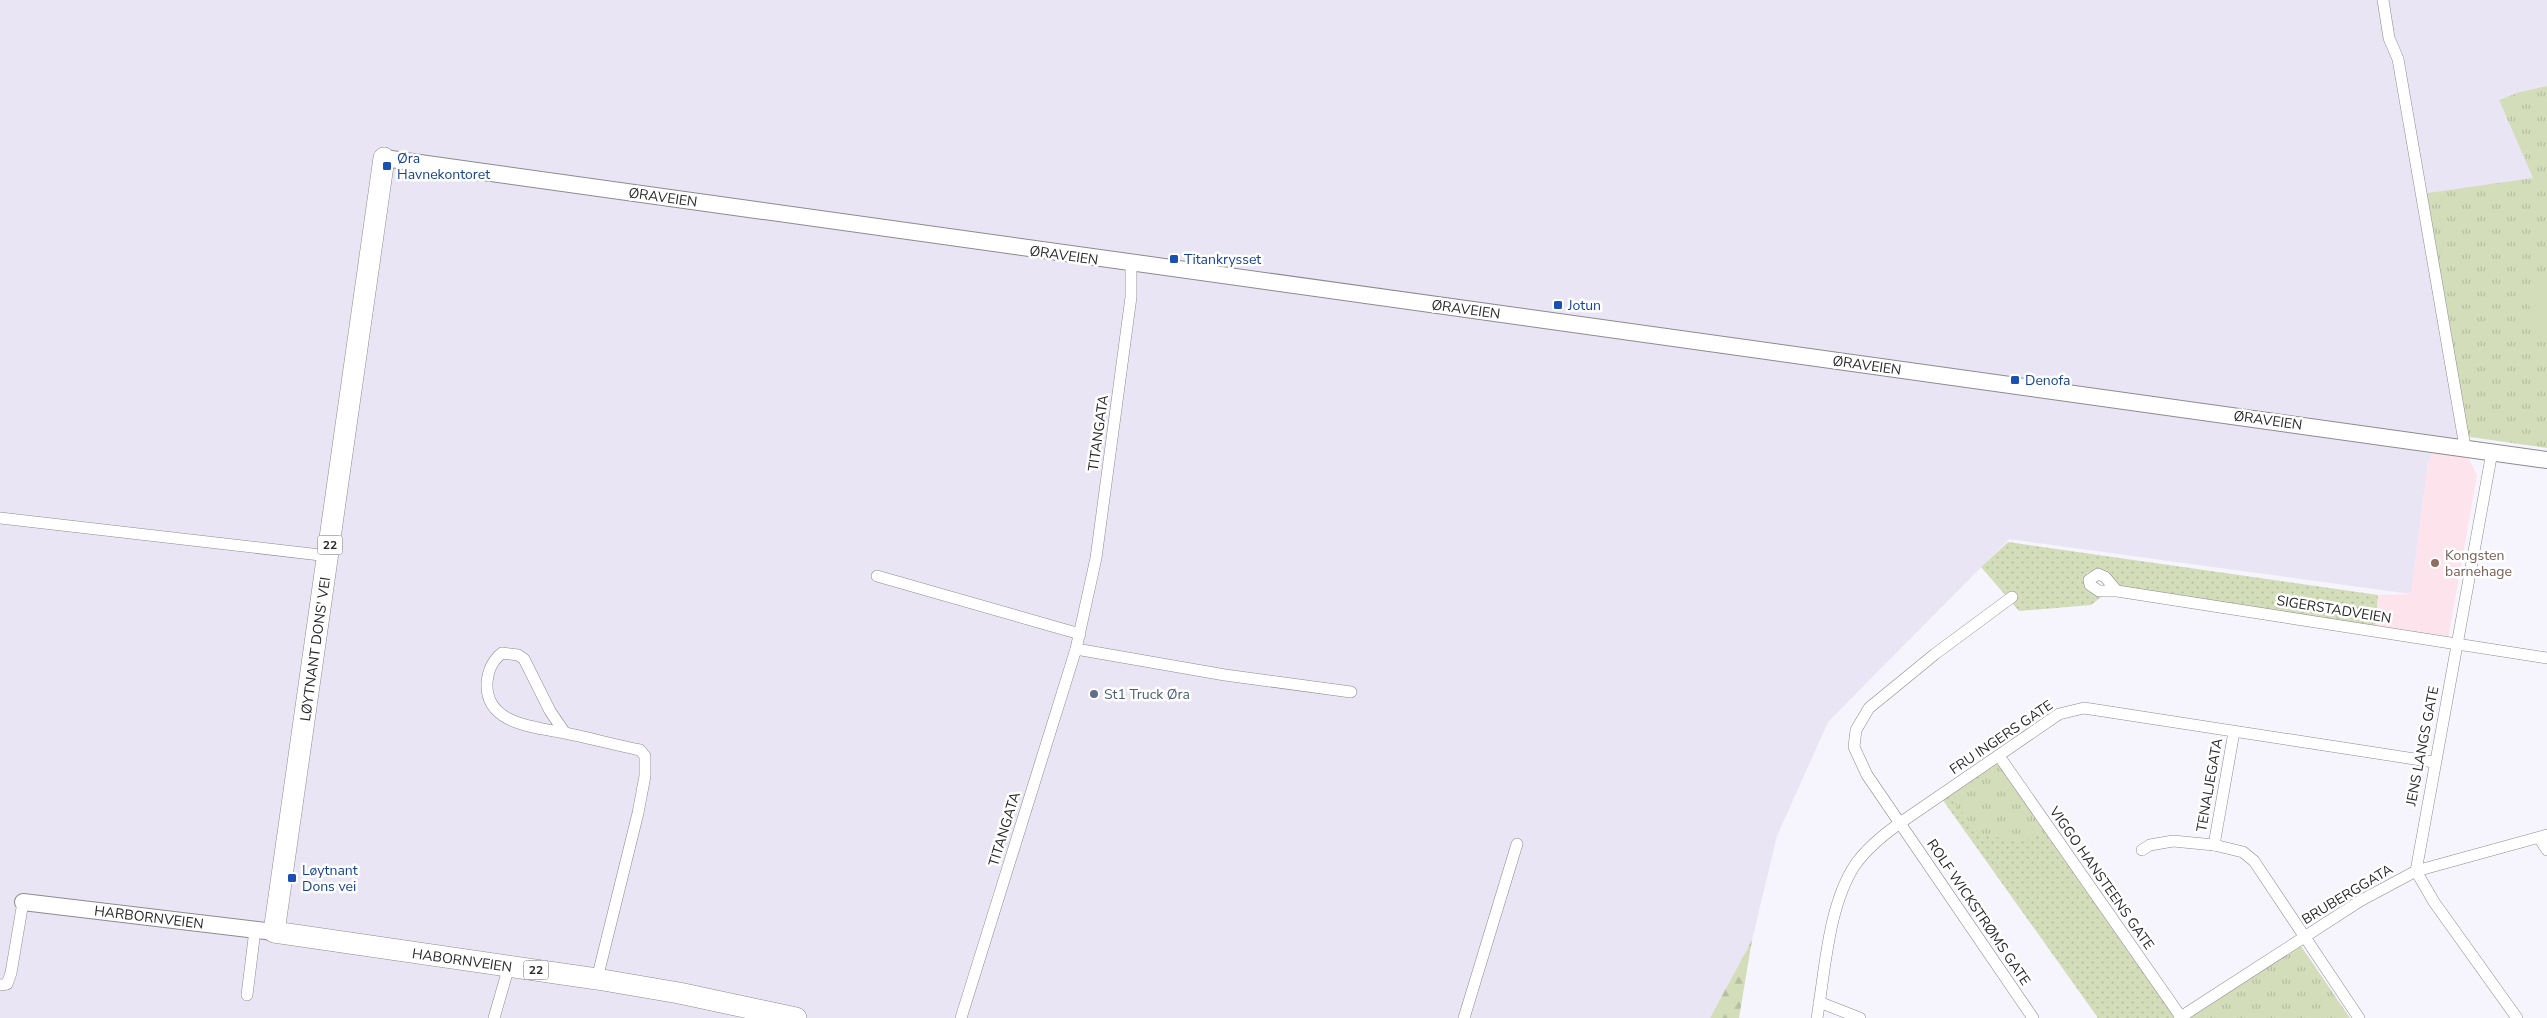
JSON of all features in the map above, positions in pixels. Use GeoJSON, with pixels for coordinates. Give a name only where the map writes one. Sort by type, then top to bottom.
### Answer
{"type":"FeatureCollection","features":[{"type":"Feature","properties":{"kind":"highway","name":"LØYTNANT DONS' VEI"},"geometry":{"type":"LineString","coordinates":[[264,931],[329,556],[384,158]]}},
{"type":"Feature","properties":{"kind":"highway","name":"HABORNVEIEN"},"geometry":{"type":"LineString","coordinates":[[264,931],[597,979],[755,1013],[796,1018]]}},
{"type":"Feature","properties":{"kind":"street"},"geometry":{"type":"LineString","coordinates":[[2383,0],[2389,38],[2398,58],[2465,447]]}},
{"type":"Feature","properties":{"kind":"street","name":"ØRAVEIEN"},"geometry":{"type":"LineString","coordinates":[[384,158],[1131,264],[2465,447],[2547,460]]}},
{"type":"Feature","properties":{"kind":"street","name":"TITANGATA"},"geometry":{"type":"LineString","coordinates":[[961,1018],[1080,634],[1096,558],[1105,497],[1132,297],[1131,264]]}},
{"type":"Feature","properties":{"kind":"street","name":"JENS LANGS GATE"},"geometry":{"type":"LineString","coordinates":[[2416,871],[2434,762],[2492,452]]}},
{"type":"Feature","properties":{"kind":"street"},"geometry":{"type":"LineString","coordinates":[[0,518],[329,556]]}},
{"type":"Feature","properties":{"kind":"street"},"geometry":{"type":"LineString","coordinates":[[877,576],[1080,634]]}},
{"type":"Feature","properties":{"kind":"street","name":"SIGERSTADVEIEN"},"geometry":{"type":"LineString","coordinates":[[2117,591],[2547,658]]}},
{"type":"Feature","properties":{"kind":"street","name":"ROLF WICKSTRØMS GATE"},"geometry":{"type":"LineString","coordinates":[[2012,597],[1935,654],[1868,708],[1856,730],[1854,747],[1868,775],[2033,1018]]}},
{"type":"Feature","properties":{"kind":"street"},"geometry":{"type":"LineString","coordinates":[[1076,649],[1225,676],[1351,692]]}},
{"type":"Feature","properties":{"kind":"street"},"geometry":{"type":"LineString","coordinates":[[565,733],[550,711],[524,659],[518,655],[502,653],[496,658],[490,667],[487,678],[487,693],[490,702],[502,714],[518,723],[539,730],[565,733],[640,750],[646,758],[645,776],[638,813],[597,979]]}},
{"type":"Feature","properties":{"kind":"street","name":"FRU INGERS GATE"},"geometry":{"type":"LineString","coordinates":[[1816,1018],[1834,920],[1843,889],[1856,865],[1879,838],[2059,714],[2084,708],[2434,762]]}},
{"type":"Feature","properties":{"kind":"street","name":"TENALJEGATA"},"geometry":{"type":"LineString","coordinates":[[2214,845],[2234,732]]}},
{"type":"Feature","properties":{"kind":"street","name":"VIGGO HANSTEENS GATE"},"geometry":{"type":"LineString","coordinates":[[1999,756],[2180,1018]]}},
{"type":"Feature","properties":{"kind":"street"},"geometry":{"type":"LineString","coordinates":[[2543,837],[2547,850]]}},
{"type":"Feature","properties":{"kind":"street","name":"BRUBERGGATA"},"geometry":{"type":"LineString","coordinates":[[2180,1018],[2360,901],[2416,871],[2543,837]]}},
{"type":"Feature","properties":{"kind":"street","name":"TENALJEGATA"},"geometry":{"type":"LineString","coordinates":[[2142,850],[2150,845],[2172,841],[2214,845],[2243,852],[2254,861],[2359,1018]]}},
{"type":"Feature","properties":{"kind":"street"},"geometry":{"type":"LineString","coordinates":[[1464,1018],[1517,844]]}},
{"type":"Feature","properties":{"kind":"street"},"geometry":{"type":"LineString","coordinates":[[2416,871],[2434,902],[2517,1018]]}},
{"type":"Feature","properties":{"kind":"street"},"geometry":{"type":"LineString","coordinates":[[0,985],[7,984],[11,973],[23,902]]}},
{"type":"Feature","properties":{"kind":"street","name":"HARBORNVEIEN"},"geometry":{"type":"LineString","coordinates":[[23,902],[264,931]]}},
{"type":"Feature","properties":{"kind":"street"},"geometry":{"type":"LineString","coordinates":[[247,994],[264,931]]}},
{"type":"Feature","properties":{"kind":"street"},"geometry":{"type":"LineString","coordinates":[[494,1018],[509,966]]}},
{"type":"Feature","properties":{"kind":"street"},"geometry":{"type":"LineString","coordinates":[[1819,1002],[1860,1018]]}},
{"type":"Feature","properties":{"kind":"shaded area"},"geometry":{"type":"Polygon","coordinates":[[[0,0],[2547,0],[2547,86],[2520,92],[2499,100],[2533,178],[2463,436],[2435,449],[2428,463],[2411,594],[2009,539],[1828,722],[1777,836],[1752,940],[1710,1018],[0,1018],[0,0]]]}},
{"type":"Feature","properties":{"kind":"shaded area"},"geometry":{"type":"Polygon","coordinates":[[[2435,449],[2469,459],[2477,475],[2448,639],[2375,627],[2378,595],[2411,594],[2428,463],[2435,449]]]}},
{"type":"Feature","properties":{"kind":"green space"},"geometry":{"type":"Polygon","coordinates":[[[2547,86],[2547,448],[2463,436],[2421,194],[2533,178],[2499,100],[2520,92],[2547,86]]]}},
{"type":"Feature","properties":{"kind":"green space"},"geometry":{"type":"Polygon","coordinates":[[[2547,282],[2547,340],[2536,342],[2526,286],[2547,282]]]}},
{"type":"Feature","properties":{"kind":"green space"},"geometry":{"type":"Polygon","coordinates":[[[2008,542],[2378,595],[2375,627],[2122,588],[2101,569],[2087,573],[2084,585],[2088,591],[2104,595],[2091,605],[2019,611],[1981,567],[2008,542]]]}},
{"type":"Feature","properties":{"kind":"green space"},"geometry":{"type":"Polygon","coordinates":[[[1999,759],[2176,1018],[2098,1018],[1942,799],[1999,759]]]}},
{"type":"Feature","properties":{"kind":"green space"},"geometry":{"type":"Polygon","coordinates":[[[1998,765],[2050,833],[2016,841],[1978,833],[1950,797],[1998,765]]]}},
{"type":"Feature","properties":{"kind":"green space"},"geometry":{"type":"Polygon","coordinates":[[[1752,940],[1739,1018],[1710,1018],[1752,940]]]}},
{"type":"Feature","properties":{"kind":"green space"},"geometry":{"type":"Polygon","coordinates":[[[2301,946],[2350,1018],[2189,1018],[2301,946]]]}},
{"type":"Feature","properties":{"kind":"place","name":"Øra Havnekontoret"},"geometry":{"type":"Point","coordinates":[387,166]}},
{"type":"Feature","properties":{"kind":"place","name":"Titankrysset"},"geometry":{"type":"Point","coordinates":[1174,259]}},
{"type":"Feature","properties":{"kind":"place","name":"Jotun"},"geometry":{"type":"Point","coordinates":[1558,305]}},
{"type":"Feature","properties":{"kind":"place","name":"Denofa"},"geometry":{"type":"Point","coordinates":[2015,380]}},
{"type":"Feature","properties":{"kind":"place","name":"Kongsten barnehage"},"geometry":{"type":"Point","coordinates":[2435,563]}},
{"type":"Feature","properties":{"kind":"place","name":"St1 Truck Øra"},"geometry":{"type":"Point","coordinates":[1094,694]}},
{"type":"Feature","properties":{"kind":"place","name":"Løytnant Dons vei"},"geometry":{"type":"Point","coordinates":[292,878]}}]}
